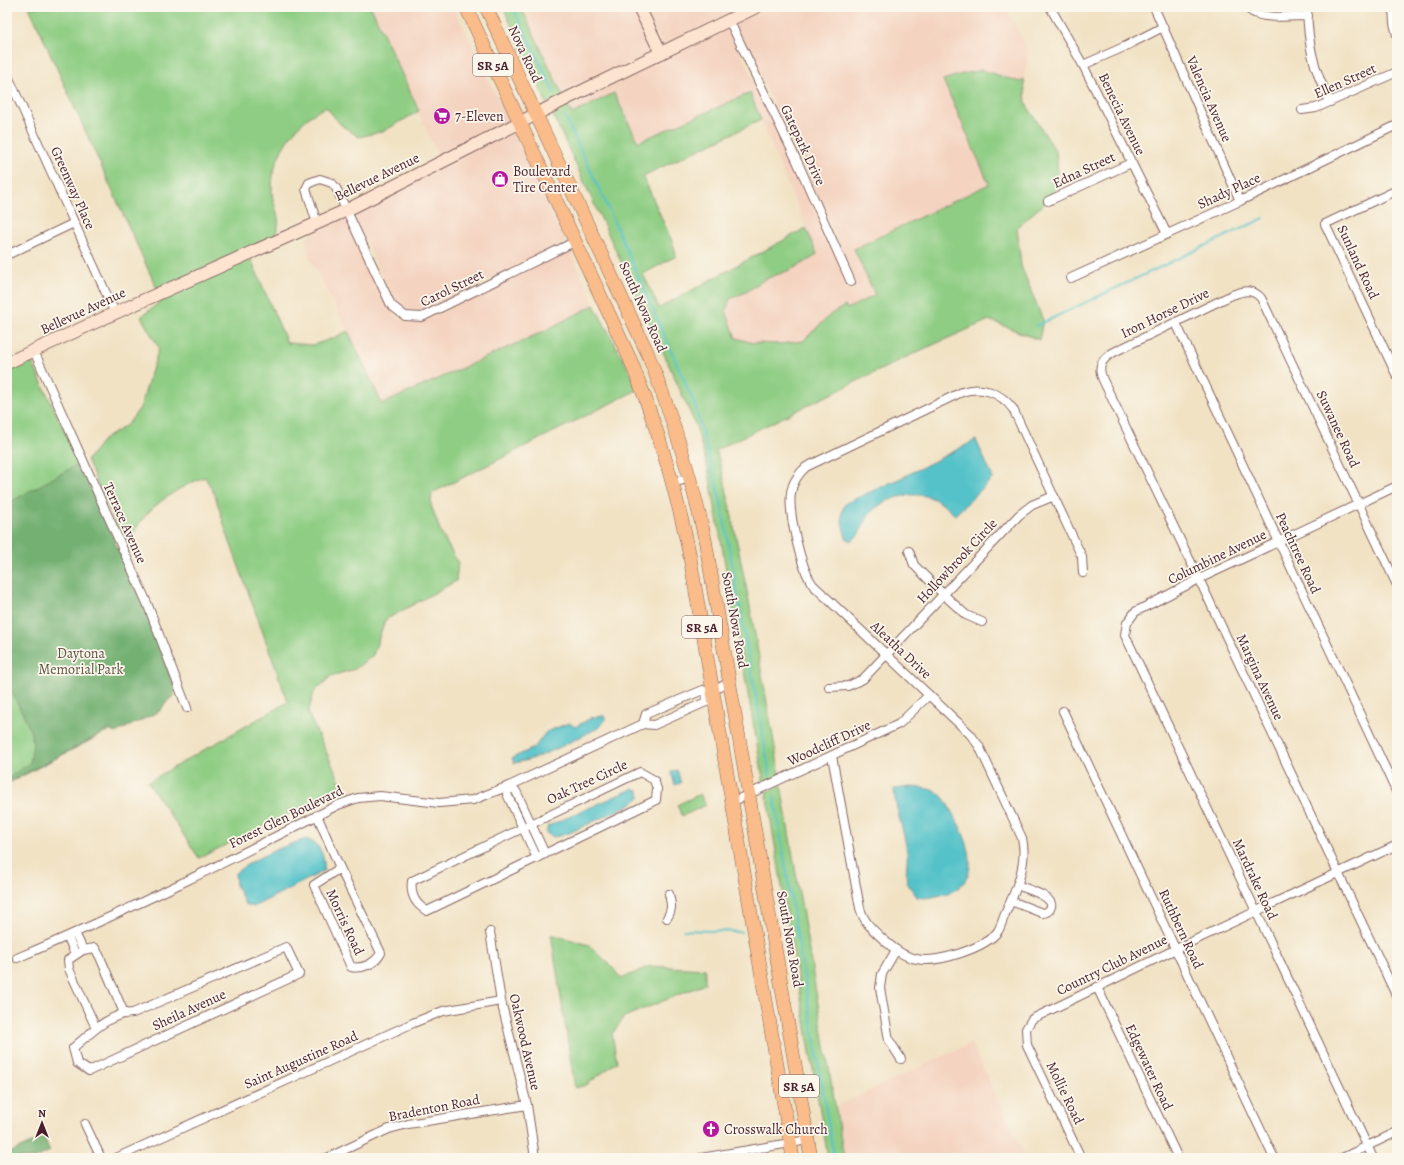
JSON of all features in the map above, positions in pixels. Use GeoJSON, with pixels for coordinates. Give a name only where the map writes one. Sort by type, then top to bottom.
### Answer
{"type":"FeatureCollection","features":[{"type":"Feature","properties":{"kind":"main road","name":"SR 5A"},"geometry":{"type":"LineString","coordinates":[[466,7],[520,122]]}},
{"type":"Feature","properties":{"kind":"main road","name":"Nova Road"},"geometry":{"type":"LineString","coordinates":[[486,7],[536,114]]}},
{"type":"Feature","properties":{"kind":"main road","name":"South Nova Road"},"geometry":{"type":"LineString","coordinates":[[536,114],[647,352],[670,411],[690,478],[705,539],[749,795],[792,1158]]}},
{"type":"Feature","properties":{"kind":"main road","name":"South Nova Road"},"geometry":{"type":"LineString","coordinates":[[520,122],[618,332],[642,388],[673,483],[689,552],[710,692],[732,802],[811,1158]]}},
{"type":"Feature","properties":{"kind":"street"},"geometry":{"type":"LineString","coordinates":[[639,7],[661,53]]}},
{"type":"Feature","properties":{"kind":"street","name":"Bellevue Avenue"},"geometry":{"type":"LineString","coordinates":[[7,363],[317,222],[347,210],[536,114],[756,7]]}},
{"type":"Feature","properties":{"kind":"street","name":"Benecia Avenue"},"geometry":{"type":"LineString","coordinates":[[1050,7],[1084,65],[1167,234]]}},
{"type":"Feature","properties":{"kind":"street","name":"Valencia Avenue"},"geometry":{"type":"LineString","coordinates":[[1154,7],[1240,201]]}},
{"type":"Feature","properties":{"kind":"street"},"geometry":{"type":"LineString","coordinates":[[1247,7],[1250,11],[1258,15],[1308,11],[1311,54],[1320,81],[1330,102]]}},
{"type":"Feature","properties":{"kind":"street"},"geometry":{"type":"LineString","coordinates":[[1393,7],[1394,23],[1397,35]]}},
{"type":"Feature","properties":{"kind":"street","name":"Gatepark Drive"},"geometry":{"type":"LineString","coordinates":[[729,20],[796,161],[851,282]]}},
{"type":"Feature","properties":{"kind":"street"},"geometry":{"type":"LineString","coordinates":[[1084,65],[1163,27]]}},
{"type":"Feature","properties":{"kind":"street","name":"Ellen Street"},"geometry":{"type":"LineString","coordinates":[[1302,110],[1316,108],[1397,72]]}},
{"type":"Feature","properties":{"kind":"street","name":"Greenway Place"},"geometry":{"type":"LineString","coordinates":[[7,74],[115,313]]}},
{"type":"Feature","properties":{"kind":"street","name":"Shady Place"},"geometry":{"type":"LineString","coordinates":[[1072,278],[1240,201],[1397,125]]}},
{"type":"Feature","properties":{"kind":"street","name":"Edna Street"},"geometry":{"type":"LineString","coordinates":[[1048,201],[1131,163]]}},
{"type":"Feature","properties":{"kind":"street","name":"Carol Street"},"geometry":{"type":"LineString","coordinates":[[317,222],[306,189],[309,183],[315,180],[326,180],[332,183],[336,188],[391,305],[405,316],[422,317],[576,241]]}},
{"type":"Feature","properties":{"kind":"street","name":"Sunland Road"},"geometry":{"type":"LineString","coordinates":[[1397,190],[1325,224],[1397,376]]}},
{"type":"Feature","properties":{"kind":"street"},"geometry":{"type":"LineString","coordinates":[[7,255],[74,223]]}},
{"type":"Feature","properties":{"kind":"street","name":"Iron Horse Drive"},"geometry":{"type":"LineString","coordinates":[[1099,369],[1101,362],[1106,356],[1232,295],[1249,290]]}},
{"type":"Feature","properties":{"kind":"street","name":"Suwanee Road"},"geometry":{"type":"LineString","coordinates":[[1249,290],[1256,293],[1261,298],[1397,585]]}},
{"type":"Feature","properties":{"kind":"street","name":"Peachtree Road"},"geometry":{"type":"LineString","coordinates":[[1176,323],[1397,793]]}},
{"type":"Feature","properties":{"kind":"street","name":"Terrace Avenue"},"geometry":{"type":"LineString","coordinates":[[34,351],[147,603],[187,708]]}},
{"type":"Feature","properties":{"kind":"street","name":"Margina Avenue"},"geometry":{"type":"LineString","coordinates":[[1099,369],[1397,997]]}},
{"type":"Feature","properties":{"kind":"street","name":"Aleatha Drive"},"geometry":{"type":"LineString","coordinates":[[832,756],[862,914],[874,931],[896,950],[912,958],[930,960],[943,958],[983,943],[998,931],[1011,902],[1024,862],[1024,846],[1022,838],[979,746],[959,722],[813,585],[804,569],[791,500],[792,487],[802,471],[812,463],[968,390],[979,389],[998,395],[1013,410],[1082,557],[1083,573]]}},
{"type":"Feature","properties":{"kind":"street"},"geometry":{"type":"LineString","coordinates":[[673,483],[690,478]]}},
{"type":"Feature","properties":{"kind":"street","name":"Columbine Avenue"},"geometry":{"type":"LineString","coordinates":[[1135,612],[1199,579],[1397,486]]}},
{"type":"Feature","properties":{"kind":"street","name":"Hollowbrook Circle"},"geometry":{"type":"LineString","coordinates":[[829,687],[841,687],[855,684],[863,679],[1025,509],[1054,496]]}},
{"type":"Feature","properties":{"kind":"street"},"geometry":{"type":"LineString","coordinates":[[909,551],[914,565],[943,594],[966,615],[982,622]]}},
{"type":"Feature","properties":{"kind":"street","name":"Mardrake Road"},"geometry":{"type":"LineString","coordinates":[[1135,612],[1127,623],[1125,635],[1373,1158]]}},
{"type":"Feature","properties":{"kind":"street"},"geometry":{"type":"LineString","coordinates":[[710,692],[730,682]]}},
{"type":"Feature","properties":{"kind":"street","name":"Forest Glen Boulevard"},"geometry":{"type":"LineString","coordinates":[[18,958],[72,935],[338,804],[358,798],[380,796],[439,803],[473,800],[509,786],[643,724],[654,725],[706,702],[710,692],[703,690],[646,714],[643,724]]}},
{"type":"Feature","properties":{"kind":"street","name":"Woodcliff Drive"},"geometry":{"type":"LineString","coordinates":[[732,802],[900,724],[929,695]]}},
{"type":"Feature","properties":{"kind":"street","name":"Ruthbern Road"},"geometry":{"type":"LineString","coordinates":[[1063,711],[1274,1158]]}},
{"type":"Feature","properties":{"kind":"street","name":"Oak Tree Circle"},"geometry":{"type":"LineString","coordinates":[[640,772],[654,780],[657,789],[656,800],[427,911],[418,906],[413,898],[412,881],[526,825],[640,772]]}},
{"type":"Feature","properties":{"kind":"street"},"geometry":{"type":"LineString","coordinates":[[509,786],[507,794],[526,825],[541,856]]}},
{"type":"Feature","properties":{"kind":"street","name":"Morris Road"},"geometry":{"type":"LineString","coordinates":[[317,815],[340,868],[381,953],[377,959],[359,968],[352,967],[314,885],[340,868]]}},
{"type":"Feature","properties":{"kind":"street","name":"Country Club Avenue"},"geometry":{"type":"LineString","coordinates":[[1026,1039],[1029,1024],[1037,1016],[1397,845]]}},
{"type":"Feature","properties":{"kind":"street"},"geometry":{"type":"LineString","coordinates":[[1011,902],[1042,913],[1048,912],[1051,908],[1051,903],[1048,898],[1017,885]]}},
{"type":"Feature","properties":{"kind":"street"},"geometry":{"type":"LineString","coordinates":[[667,918],[672,912],[669,894]]}},
{"type":"Feature","properties":{"kind":"street","name":"Oakwood Avenue"},"geometry":{"type":"LineString","coordinates":[[490,932],[501,1001],[526,1105],[535,1158]]}},
{"type":"Feature","properties":{"kind":"street"},"geometry":{"type":"LineString","coordinates":[[72,935],[83,950]]}},
{"type":"Feature","properties":{"kind":"street"},"geometry":{"type":"LineString","coordinates":[[72,935],[75,954]]}},
{"type":"Feature","properties":{"kind":"street","name":"Sheila Avenue"},"geometry":{"type":"LineString","coordinates":[[286,946],[299,974],[89,1071],[77,1063],[73,1048],[96,1028],[124,1013],[133,1013],[228,973],[286,946]]}},
{"type":"Feature","properties":{"kind":"street"},"geometry":{"type":"LineString","coordinates":[[96,1028],[69,968],[68,960],[75,954],[83,950],[95,948],[124,1013]]}},
{"type":"Feature","properties":{"kind":"street"},"geometry":{"type":"LineString","coordinates":[[896,950],[882,974],[880,988],[889,1040],[901,1059]]}},
{"type":"Feature","properties":{"kind":"street","name":"Edgewater Road"},"geometry":{"type":"LineString","coordinates":[[1097,987],[1178,1158]]}},
{"type":"Feature","properties":{"kind":"street","name":"Saint Augustine Road"},"geometry":{"type":"LineString","coordinates":[[116,1158],[413,1023],[443,1012],[501,1001]]}},
{"type":"Feature","properties":{"kind":"street","name":"Mollie Road"},"geometry":{"type":"LineString","coordinates":[[1026,1039],[1030,1051],[1081,1158]]}},
{"type":"Feature","properties":{"kind":"street","name":"Bradenton Road"},"geometry":{"type":"LineString","coordinates":[[328,1158],[389,1129],[408,1124],[526,1105]]}},
{"type":"Feature","properties":{"kind":"street"},"geometry":{"type":"LineString","coordinates":[[85,1124],[101,1158]]}},
{"type":"Feature","properties":{"kind":"street"},"geometry":{"type":"LineString","coordinates":[[1342,1158],[1397,1132]]}},
{"type":"Feature","properties":{"kind":"street"},"geometry":{"type":"LineString","coordinates":[[701,1158],[808,1140]]}},
{"type":"Feature","properties":{"kind":"shaded area"},"geometry":{"type":"Polygon","coordinates":[[[371,7],[453,7],[510,123],[439,158],[371,7]]]}},
{"type":"Feature","properties":{"kind":"shaded area"},"geometry":{"type":"Polygon","coordinates":[[[521,7],[635,7],[656,51],[563,96],[521,7]]]}},
{"type":"Feature","properties":{"kind":"shaded area"},"geometry":{"type":"Polygon","coordinates":[[[643,7],[746,7],[663,48],[643,7]]]}},
{"type":"Feature","properties":{"kind":"shaded area"},"geometry":{"type":"Polygon","coordinates":[[[765,7],[1004,7],[1012,18],[1028,53],[1024,79],[1020,82],[1004,79],[943,80],[989,183],[855,249],[875,295],[847,309],[845,306],[831,314],[803,341],[780,344],[753,343],[736,338],[726,311],[730,299],[746,292],[765,279],[790,270],[811,260],[817,254],[750,94],[638,142],[614,94],[572,114],[567,103],[728,25],[850,287],[856,283],[800,159],[734,22],[765,7]]]}},
{"type":"Feature","properties":{"kind":"shaded area"},"geometry":{"type":"Polygon","coordinates":[[[513,130],[566,242],[421,313],[406,312],[394,302],[353,213],[513,130]]]}},
{"type":"Feature","properties":{"kind":"shaded area"},"geometry":{"type":"Polygon","coordinates":[[[346,216],[388,307],[395,315],[404,320],[424,321],[569,249],[594,305],[540,333],[382,404],[348,331],[309,256],[306,239],[318,227],[346,216]]]}},
{"type":"Feature","properties":{"kind":"shaded area"},"geometry":{"type":"Polygon","coordinates":[[[971,1043],[1026,1158],[844,1158],[835,1107],[971,1043]]]}},
{"type":"Feature","properties":{"kind":"green space"},"geometry":{"type":"Polygon","coordinates":[[[29,7],[371,7],[419,111],[384,131],[359,137],[341,125],[326,107],[315,113],[305,120],[288,140],[276,163],[273,176],[272,195],[277,213],[278,225],[277,231],[273,238],[157,289],[29,7]]]}},
{"type":"Feature","properties":{"kind":"green space"},"geometry":{"type":"Polygon","coordinates":[[[503,7],[521,7],[563,96],[547,104],[503,7]]]}},
{"type":"Feature","properties":{"kind":"green space"},"geometry":{"type":"Polygon","coordinates":[[[982,70],[1020,82],[1024,79],[1026,104],[1056,152],[1059,184],[1053,194],[1044,199],[1045,203],[1017,227],[1021,266],[1043,320],[1039,340],[989,320],[917,352],[716,450],[724,478],[749,601],[780,776],[764,784],[709,473],[696,426],[551,111],[567,103],[572,114],[614,93],[638,142],[750,93],[761,120],[643,176],[674,246],[676,256],[643,274],[659,308],[806,228],[817,254],[811,259],[790,270],[765,279],[746,292],[730,299],[726,311],[736,338],[753,343],[780,344],[803,341],[831,314],[845,306],[847,309],[875,295],[854,249],[989,184],[943,80],[982,70]]]}},
{"type":"Feature","properties":{"kind":"green space"},"geometry":{"type":"Polygon","coordinates":[[[250,257],[287,343],[313,345],[334,338],[348,331],[382,404],[540,333],[594,305],[639,389],[432,493],[431,505],[441,533],[458,563],[456,581],[385,620],[373,655],[355,669],[331,676],[314,692],[308,713],[343,788],[199,858],[148,782],[288,702],[226,531],[215,495],[205,477],[167,497],[145,516],[137,527],[131,540],[128,553],[87,460],[103,440],[128,424],[140,408],[159,348],[141,317],[162,300],[160,297],[250,257]]]}},
{"type":"Feature","properties":{"kind":"green space","name":"Daytona Memorial Park"},"geometry":{"type":"Polygon","coordinates":[[[30,358],[80,464],[175,696],[7,784],[7,369],[30,358]]]}},
{"type":"Feature","properties":{"kind":"green space","name":"Daytona Memorial Park"},"geometry":{"type":"Polygon","coordinates":[[[80,463],[143,605],[176,690],[160,711],[115,733],[109,730],[7,783],[7,779],[30,763],[33,744],[30,730],[7,680],[7,504],[80,463]]]}},
{"type":"Feature","properties":{"kind":"green space"},"geometry":{"type":"Polygon","coordinates":[[[781,785],[844,1158],[828,1158],[766,792],[781,785]]]}},
{"type":"Feature","properties":{"kind":"green space"},"geometry":{"type":"Polygon","coordinates":[[[700,794],[706,805],[682,816],[677,805],[700,794]]]}},
{"type":"Feature","properties":{"kind":"green space"},"geometry":{"type":"Polygon","coordinates":[[[551,934],[589,945],[612,967],[621,979],[650,966],[705,969],[705,984],[624,1017],[612,1034],[617,1062],[586,1085],[575,1088],[551,934]]]}},
{"type":"Feature","properties":{"kind":"green space"},"geometry":{"type":"Polygon","coordinates":[[[44,1137],[50,1151],[36,1158],[7,1158],[7,1154],[44,1137]]]}},
{"type":"Feature","properties":{"kind":"water"},"geometry":{"type":"Polygon","coordinates":[[[976,440],[993,478],[955,515],[944,505],[928,497],[920,495],[902,496],[894,498],[878,506],[869,515],[860,532],[854,539],[851,541],[846,538],[842,511],[846,503],[905,476],[976,440]]]}},
{"type":"Feature","properties":{"kind":"water"},"geometry":{"type":"Polygon","coordinates":[[[604,716],[606,720],[598,728],[536,758],[514,763],[512,758],[534,748],[546,732],[569,723],[575,727],[593,717],[604,716]]]}},
{"type":"Feature","properties":{"kind":"water"},"geometry":{"type":"Polygon","coordinates":[[[677,770],[681,783],[675,785],[671,772],[677,770]]]}},
{"type":"Feature","properties":{"kind":"water"},"geometry":{"type":"Polygon","coordinates":[[[911,787],[932,790],[943,798],[960,827],[969,851],[970,863],[964,883],[955,890],[941,895],[926,898],[917,897],[907,881],[906,845],[896,805],[894,789],[911,787]]]}},
{"type":"Feature","properties":{"kind":"water"},"geometry":{"type":"Polygon","coordinates":[[[632,789],[639,791],[640,797],[631,804],[567,834],[554,837],[546,833],[548,826],[632,789]]]}},
{"type":"Feature","properties":{"kind":"water"},"geometry":{"type":"Polygon","coordinates":[[[306,839],[319,847],[324,860],[324,871],[253,907],[245,904],[236,885],[235,873],[251,862],[269,853],[306,839]]]}},
{"type":"Feature","properties":{"kind":"waterway"},"geometry":{"type":"LineString","coordinates":[[513,7],[554,92]]}},
{"type":"Feature","properties":{"kind":"waterway"},"geometry":{"type":"LineString","coordinates":[[565,117],[605,201],[695,405],[721,503],[770,775]]}},
{"type":"Feature","properties":{"kind":"waterway"},"geometry":{"type":"LineString","coordinates":[[1036,326],[1264,218]]}},
{"type":"Feature","properties":{"kind":"waterway"},"geometry":{"type":"LineString","coordinates":[[774,796],[834,1158]]}},
{"type":"Feature","properties":{"kind":"waterway"},"geometry":{"type":"LineString","coordinates":[[683,930],[742,932]]}},
{"type":"Feature","properties":{"kind":"place","name":"7-Eleven"},"geometry":{"type":"Point","coordinates":[442,116]}},
{"type":"Feature","properties":{"kind":"place","name":"Boulevard Tire Center"},"geometry":{"type":"Point","coordinates":[500,179]}},
{"type":"Feature","properties":{"kind":"place","name":"Crosswalk Church"},"geometry":{"type":"Point","coordinates":[711,1129]}}]}
